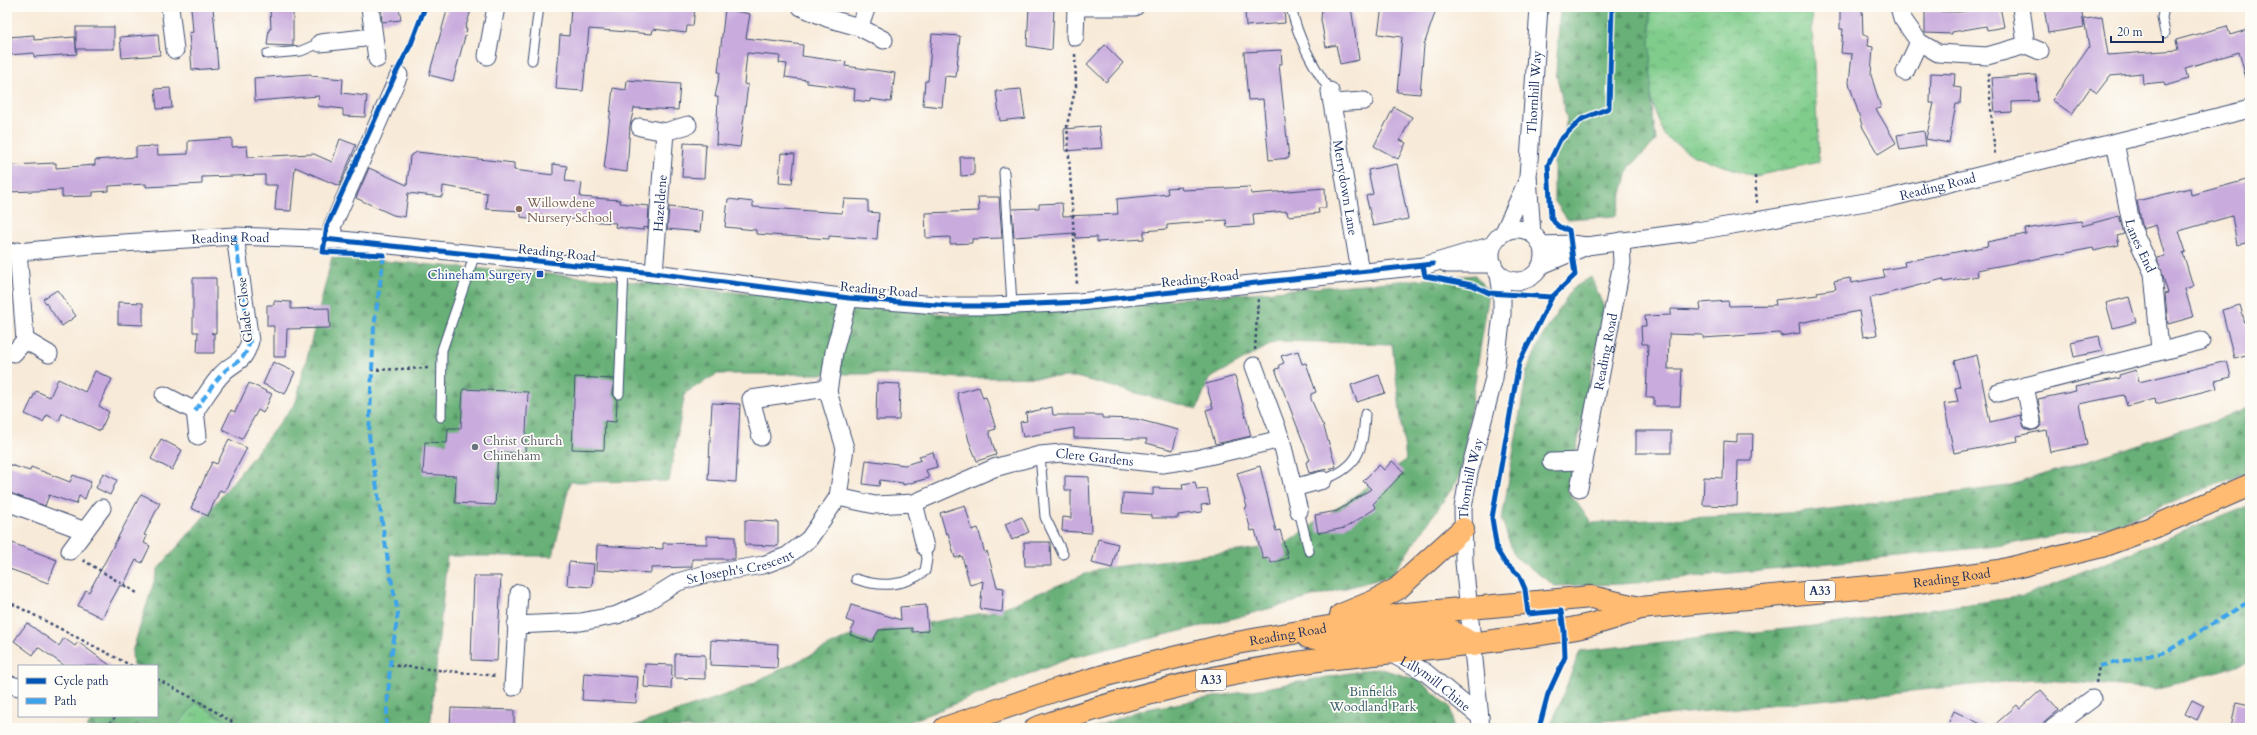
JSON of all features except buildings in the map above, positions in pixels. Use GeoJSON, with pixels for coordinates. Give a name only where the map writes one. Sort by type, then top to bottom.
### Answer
{"type":"FeatureCollection","features":[{"type":"Feature","properties":{"kind":"highway","name":"Reading Road"},"geometry":{"type":"LineString","coordinates":[[945,728],[1059,688],[1124,670],[1231,644],[1406,614],[1591,597],[1640,608],[1903,584],[1999,570],[2102,546],[2154,527],[2250,485]]}},
{"type":"Feature","properties":{"kind":"highway"},"geometry":{"type":"LineString","coordinates":[[1287,634],[1351,612],[1386,596],[1397,589],[1464,529]]}},
{"type":"Feature","properties":{"kind":"highway","name":"Reading Road"},"geometry":{"type":"LineString","coordinates":[[1036,728],[1207,681],[1325,660],[1474,645],[1580,628],[1610,621],[1640,608]]}},
{"type":"Feature","properties":{"kind":"highway"},"geometry":{"type":"LineString","coordinates":[[1287,634],[1340,641],[1450,630],[1474,645]]}},
{"type":"Feature","properties":{"kind":"street"},"geometry":{"type":"LineString","coordinates":[[170,7],[175,50]]}},
{"type":"Feature","properties":{"kind":"street"},"geometry":{"type":"LineString","coordinates":[[370,7],[377,60]]}},
{"type":"Feature","properties":{"kind":"street"},"geometry":{"type":"LineString","coordinates":[[487,56],[496,7]]}},
{"type":"Feature","properties":{"kind":"street"},"geometry":{"type":"LineString","coordinates":[[801,7],[827,18],[859,26],[884,40]]}},
{"type":"Feature","properties":{"kind":"street"},"geometry":{"type":"LineString","coordinates":[[859,26],[867,7]]}},
{"type":"Feature","properties":{"kind":"street"},"geometry":{"type":"LineString","coordinates":[[1075,37],[1076,7],[1135,7]]}},
{"type":"Feature","properties":{"kind":"street","name":"Thornhill Way"},"geometry":{"type":"LineString","coordinates":[[1536,239],[1528,177],[1539,7]]}},
{"type":"Feature","properties":{"kind":"street"},"geometry":{"type":"LineString","coordinates":[[1899,7],[1902,18],[1919,42],[1938,53],[1987,56],[2033,48],[2021,7]]}},
{"type":"Feature","properties":{"kind":"street"},"geometry":{"type":"LineString","coordinates":[[320,43],[373,37]]}},
{"type":"Feature","properties":{"kind":"street"},"geometry":{"type":"LineString","coordinates":[[1905,72],[1919,42]]}},
{"type":"Feature","properties":{"kind":"street"},"geometry":{"type":"LineString","coordinates":[[335,240],[332,227],[399,75]]}},
{"type":"Feature","properties":{"kind":"street"},"geometry":{"type":"LineString","coordinates":[[1331,97],[1364,102]]}},
{"type":"Feature","properties":{"kind":"street","name":"Merrydown Lane"},"geometry":{"type":"LineString","coordinates":[[1331,97],[1360,272]]}},
{"type":"Feature","properties":{"kind":"street","name":"Reading Road"},"geometry":{"type":"LineString","coordinates":[[1536,239],[1587,246],[1758,221],[1889,198],[1996,170],[2250,109]]}},
{"type":"Feature","properties":{"kind":"street"},"geometry":{"type":"LineString","coordinates":[[640,127],[665,132],[688,125]]}},
{"type":"Feature","properties":{"kind":"street","name":"Hazeldene"},"geometry":{"type":"LineString","coordinates":[[654,273],[665,132]]}},
{"type":"Feature","properties":{"kind":"street","name":"Lanes End"},"geometry":{"type":"LineString","coordinates":[[2115,142],[2132,228],[2153,273],[2160,350]]}},
{"type":"Feature","properties":{"kind":"street","name":"Thornhill Way"},"geometry":{"type":"LineString","coordinates":[[1504,232],[1528,177]]}},
{"type":"Feature","properties":{"kind":"street"},"geometry":{"type":"LineString","coordinates":[[1514,229],[1524,230],[1536,239],[1543,252],[1537,271],[1526,280],[1515,282],[1496,269],[1491,251],[1493,245],[1504,232],[1514,229]]}},
{"type":"Feature","properties":{"kind":"street","name":"Reading Road"},"geometry":{"type":"LineString","coordinates":[[12,252],[235,236],[335,240],[654,273],[850,298],[949,306],[1079,302],[1433,264],[1496,269]]}},
{"type":"Feature","properties":{"kind":"street","name":"Glade Close"},"geometry":{"type":"LineString","coordinates":[[195,411],[221,375],[241,362],[247,352],[250,341],[235,236]]}},
{"type":"Feature","properties":{"kind":"street","name":"Reading Road"},"geometry":{"type":"LineString","coordinates":[[1579,488],[1622,263],[1621,241]]}},
{"type":"Feature","properties":{"kind":"street","name":"Reading Road"},"geometry":{"type":"LineString","coordinates":[[1433,264],[1493,245]]}},
{"type":"Feature","properties":{"kind":"street","name":"Reading Road"},"geometry":{"type":"LineString","coordinates":[[1537,271],[1587,246]]}},
{"type":"Feature","properties":{"kind":"street"},"geometry":{"type":"LineString","coordinates":[[12,252],[25,340],[14,353]]}},
{"type":"Feature","properties":{"kind":"street","name":"Thornhill Way"},"geometry":{"type":"LineString","coordinates":[[1474,645],[1464,562],[1466,489],[1494,378],[1502,315],[1502,294],[1496,269]]}},
{"type":"Feature","properties":{"kind":"street","name":"Thornhill Way"},"geometry":{"type":"LineString","coordinates":[[1502,315],[1514,295],[1537,271]]}},
{"type":"Feature","properties":{"kind":"street","name":"St Joseph's Crescent"},"geometry":{"type":"LineString","coordinates":[[516,625],[581,622],[617,615],[646,602],[678,582],[702,575],[762,565],[787,556],[809,539],[838,497],[845,448],[828,392],[834,352],[850,298]]}},
{"type":"Feature","properties":{"kind":"street"},"geometry":{"type":"LineString","coordinates":[[25,340],[49,355]]}},
{"type":"Feature","properties":{"kind":"street"},"geometry":{"type":"LineString","coordinates":[[1998,392],[2160,350],[2201,341]]}},
{"type":"Feature","properties":{"kind":"street"},"geometry":{"type":"LineString","coordinates":[[1254,366],[1281,440],[1299,511]]}},
{"type":"Feature","properties":{"kind":"street"},"geometry":{"type":"LineString","coordinates":[[2025,386],[2032,421]]}},
{"type":"Feature","properties":{"kind":"street"},"geometry":{"type":"LineString","coordinates":[[761,437],[751,399],[820,389],[828,392]]}},
{"type":"Feature","properties":{"kind":"street"},"geometry":{"type":"LineString","coordinates":[[164,395],[195,411],[198,436]]}},
{"type":"Feature","properties":{"kind":"street","name":"Clere Gardens"},"geometry":{"type":"LineString","coordinates":[[838,497],[874,505],[914,503],[994,468],[1040,455],[1062,453],[1162,464],[1196,460],[1281,440]]}},
{"type":"Feature","properties":{"kind":"street"},"geometry":{"type":"LineString","coordinates":[[1551,462],[1584,461]]}},
{"type":"Feature","properties":{"kind":"street"},"geometry":{"type":"LineString","coordinates":[[1294,488],[1323,480]]}},
{"type":"Feature","properties":{"kind":"street"},"geometry":{"type":"LineString","coordinates":[[7,502],[85,531]]}},
{"type":"Feature","properties":{"kind":"street"},"geometry":{"type":"LineString","coordinates":[[914,503],[925,547]]}},
{"type":"Feature","properties":{"kind":"street"},"geometry":{"type":"LineString","coordinates":[[70,551],[102,508]]}},
{"type":"Feature","properties":{"kind":"street"},"geometry":{"type":"LineString","coordinates":[[513,687],[519,593]]}},
{"type":"Feature","properties":{"kind":"street","name":"Lillymill Chine"},"geometry":{"type":"LineString","coordinates":[[1474,645],[1480,722]]}},
{"type":"Feature","properties":{"kind":"street","name":"Lillymill Chine"},"geometry":{"type":"LineString","coordinates":[[1390,653],[1425,672],[1480,722]]}},
{"type":"Feature","properties":{"kind":"street"},"geometry":{"type":"LineString","coordinates":[[7,684],[18,687]]}},
{"type":"Feature","properties":{"kind":"street"},"geometry":{"type":"LineString","coordinates":[[2054,728],[2092,699]]}},
{"type":"Feature","properties":{"kind":"lane"},"geometry":{"type":"LineString","coordinates":[[532,60],[539,7]]}},
{"type":"Feature","properties":{"kind":"lane"},"geometry":{"type":"LineString","coordinates":[[1291,7],[1296,28],[1308,59],[1331,97]]}},
{"type":"Feature","properties":{"kind":"lane"},"geometry":{"type":"LineString","coordinates":[[2164,7],[2162,12],[2165,33]]}},
{"type":"Feature","properties":{"kind":"lane"},"geometry":{"type":"LineString","coordinates":[[268,54],[301,51],[320,43]]}},
{"type":"Feature","properties":{"kind":"lane"},"geometry":{"type":"LineString","coordinates":[[1004,172],[1012,305]]}},
{"type":"Feature","properties":{"kind":"lane"},"geometry":{"type":"LineString","coordinates":[[441,417],[442,350],[475,254]]}},
{"type":"Feature","properties":{"kind":"lane"},"geometry":{"type":"LineString","coordinates":[[619,394],[624,270]]}},
{"type":"Feature","properties":{"kind":"lane"},"geometry":{"type":"LineString","coordinates":[[1323,480],[1337,475],[1357,457],[1364,434],[1365,414]]}},
{"type":"Feature","properties":{"kind":"lane"},"geometry":{"type":"LineString","coordinates":[[1040,455],[1045,517],[1063,554]]}},
{"type":"Feature","properties":{"kind":"lane"},"geometry":{"type":"LineString","coordinates":[[1299,511],[1309,551]]}},
{"type":"Feature","properties":{"kind":"lane"},"geometry":{"type":"LineString","coordinates":[[856,579],[867,583],[883,584],[900,583],[915,579],[925,571],[927,559],[925,547]]}},
{"type":"Feature","properties":{"kind":"path"},"geometry":{"type":"LineString","coordinates":[[1075,37],[1076,86],[1067,125],[1079,302]]}},
{"type":"Feature","properties":{"kind":"path"},"geometry":{"type":"LineString","coordinates":[[1987,56],[1996,170]]}},
{"type":"Feature","properties":{"kind":"path"},"geometry":{"type":"LineString","coordinates":[[1755,176],[1758,221]]}},
{"type":"Feature","properties":{"kind":"path"},"geometry":{"type":"LineString","coordinates":[[1254,366],[1259,303],[1256,283]]}},
{"type":"Feature","properties":{"kind":"path"},"geometry":{"type":"LineString","coordinates":[[371,370],[442,368]]}},
{"type":"Feature","properties":{"kind":"path"},"geometry":{"type":"LineString","coordinates":[[70,551],[137,593]]}},
{"type":"Feature","properties":{"kind":"path"},"geometry":{"type":"LineString","coordinates":[[7,601],[130,665]]}},
{"type":"Feature","properties":{"kind":"path"},"geometry":{"type":"LineString","coordinates":[[390,665],[501,677],[506,662],[514,665]]}},
{"type":"Feature","properties":{"kind":"path"},"geometry":{"type":"LineString","coordinates":[[158,680],[198,701],[242,728]]}},
{"type":"Feature","properties":{"kind":"path"},"geometry":{"type":"LineString","coordinates":[[105,728],[115,717]]}},
{"type":"Feature","properties":{"kind":"green space"},"geometry":{"type":"Polygon","coordinates":[[[1560,7],[1650,7],[1651,100],[1656,141],[1629,168],[1616,216],[1567,219],[1554,200],[1554,163],[1567,120],[1556,73],[1560,7]]]}},
{"type":"Feature","properties":{"kind":"green space"},"geometry":{"type":"Polygon","coordinates":[[[1650,7],[1811,7],[1819,162],[1755,176],[1694,156],[1664,136],[1651,100],[1650,7]]]}},
{"type":"Feature","properties":{"kind":"green space"},"geometry":{"type":"Polygon","coordinates":[[[332,257],[597,278],[963,316],[1475,275],[1489,293],[1460,477],[1391,576],[1234,618],[1070,658],[894,728],[628,728],[734,692],[848,637],[995,611],[1098,569],[1284,545],[1406,460],[1392,344],[1277,341],[1209,379],[1197,409],[1076,377],[961,378],[881,374],[717,374],[685,393],[669,481],[570,482],[553,556],[447,556],[430,728],[86,728],[94,717],[158,717],[158,665],[133,665],[132,652],[158,569],[221,497],[296,402],[332,257]]]}},
{"type":"Feature","properties":{"kind":"green space"},"geometry":{"type":"Polygon","coordinates":[[[1591,277],[1604,308],[1568,492],[1592,523],[1805,512],[2008,486],[2239,412],[2250,407],[2250,471],[2113,526],[1997,546],[1622,584],[1555,586],[1514,556],[1502,520],[1527,371],[1542,337],[1572,289],[1591,277]]]}},
{"type":"Feature","properties":{"kind":"green space"},"geometry":{"type":"Polygon","coordinates":[[[2250,505],[2250,662],[2156,689],[2034,679],[1574,724],[1573,728],[1550,728],[1580,651],[1832,624],[2024,596],[2250,505]]]}},
{"type":"Feature","properties":{"kind":"green space","name":"Binfields Woodland Park"},"geometry":{"type":"Polygon","coordinates":[[[1378,668],[1419,680],[1451,708],[1453,728],[1093,728],[1141,710],[1378,668]]]}},
{"type":"Feature","properties":{"kind":"green space"},"geometry":{"type":"Polygon","coordinates":[[[196,703],[238,728],[175,728],[196,703]]]}},
{"type":"Feature","properties":{"kind":"marked path"},"geometry":{"type":"LineString","coordinates":[[195,411],[221,375],[241,359],[250,341],[235,236]]}},
{"type":"Feature","properties":{"kind":"marked path"},"geometry":{"type":"LineString","coordinates":[[384,255],[374,327],[369,435],[389,568],[398,613],[390,665],[386,728]]}},
{"type":"Feature","properties":{"kind":"marked path"},"geometry":{"type":"LineString","coordinates":[[2099,666],[2166,652],[2250,601]]}},
{"type":"Feature","properties":{"kind":"cycle path"},"geometry":{"type":"LineString","coordinates":[[384,255],[323,252],[327,226],[396,73],[411,44],[425,7]]}},
{"type":"Feature","properties":{"kind":"cycle path"},"geometry":{"type":"LineString","coordinates":[[1539,728],[1548,694],[1565,657],[1564,631],[1561,611],[1528,614],[1525,589],[1519,575],[1505,563],[1497,550],[1492,518],[1519,363],[1552,297],[1575,275],[1569,230],[1558,226],[1551,217],[1548,165],[1560,140],[1582,119],[1609,108],[1612,7]]}},
{"type":"Feature","properties":{"kind":"cycle path"},"geometry":{"type":"LineString","coordinates":[[324,239],[654,273],[849,298],[949,306],[992,306],[1079,302],[1433,264]]}},
{"type":"Feature","properties":{"kind":"cycle path"},"geometry":{"type":"LineString","coordinates":[[1423,266],[1425,276],[1472,285],[1489,293],[1552,297]]}},
{"type":"Feature","properties":{"kind":"place","name":"Willowdene Nursery School"},"geometry":{"type":"Point","coordinates":[519,209]}},
{"type":"Feature","properties":{"kind":"place","name":"Chineham Surgery"},"geometry":{"type":"Point","coordinates":[540,274]}},
{"type":"Feature","properties":{"kind":"place","name":"Christ Church Chineham"},"geometry":{"type":"Point","coordinates":[475,447]}}]}
